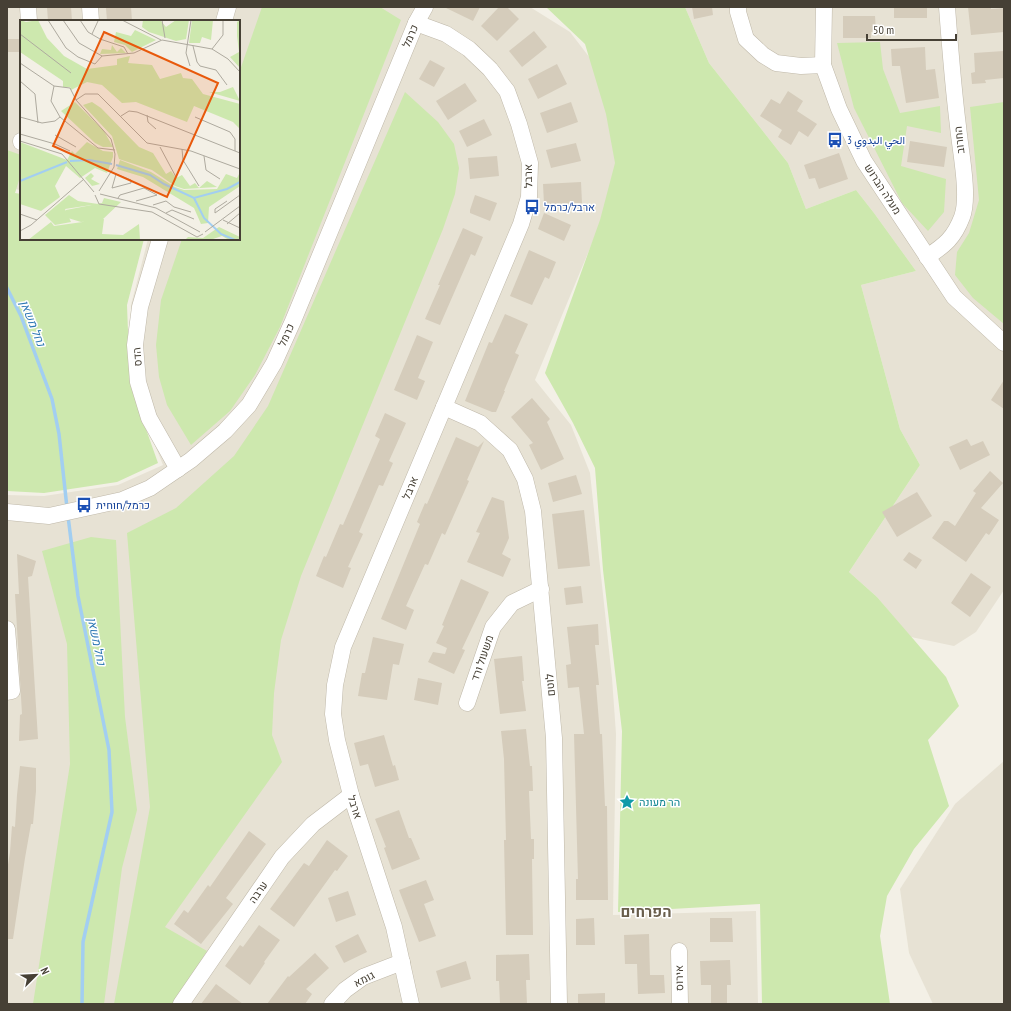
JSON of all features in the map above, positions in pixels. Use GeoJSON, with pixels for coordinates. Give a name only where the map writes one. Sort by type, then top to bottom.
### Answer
{"type":"FeatureCollection","features":[{"type":"Feature","properties":{"kind":"street"},"geometry":{"type":"LineString","coordinates":[[28,7],[29,20]]}},
{"type":"Feature","properties":{"kind":"street"},"geometry":{"type":"LineString","coordinates":[[90,7],[91,20]]}},
{"type":"Feature","properties":{"kind":"street"},"geometry":{"type":"LineString","coordinates":[[224,20],[228,7]]}},
{"type":"Feature","properties":{"kind":"street","name":"כרמל"},"geometry":{"type":"LineString","coordinates":[[7,512],[49,516],[122,500],[150,488],[191,460],[230,426],[248,405],[274,363],[293,321],[416,23],[425,7]]}},
{"type":"Feature","properties":{"kind":"street"},"geometry":{"type":"LineString","coordinates":[[738,7],[738,12],[746,39],[763,55],[776,63],[801,66],[823,66]]}},
{"type":"Feature","properties":{"kind":"street","name":"מעלה הברוש"},"geometry":{"type":"LineString","coordinates":[[824,7],[823,66],[839,109],[864,161],[954,297],[1004,343]]}},
{"type":"Feature","properties":{"kind":"street","name":"החרוב"},"geometry":{"type":"LineString","coordinates":[[927,257],[944,246],[954,233],[963,216],[965,197],[947,7]]}},
{"type":"Feature","properties":{"kind":"street","name":"ארבל"},"geometry":{"type":"LineString","coordinates":[[411,1004],[394,927],[351,795],[337,740],[334,714],[335,684],[344,647],[522,224],[528,197],[530,163],[519,124],[507,92],[490,69],[469,49],[446,34],[416,23]]}},
{"type":"Feature","properties":{"kind":"street","name":"הדס"},"geometry":{"type":"LineString","coordinates":[[160,240],[140,308],[135,345],[138,382],[149,418],[178,469]]}},
{"type":"Feature","properties":{"kind":"street","name":"לוטם"},"geometry":{"type":"LineString","coordinates":[[444,407],[480,423],[510,450],[525,479],[533,510],[554,738],[559,1004]]}},
{"type":"Feature","properties":{"kind":"street","name":"משעול ורד"},"geometry":{"type":"LineString","coordinates":[[467,703],[493,627],[512,603],[541,589]]}},
{"type":"Feature","properties":{"kind":"street"},"geometry":{"type":"LineString","coordinates":[[7,629],[12,691],[7,692]]}},
{"type":"Feature","properties":{"kind":"street","name":"ערבה"},"geometry":{"type":"LineString","coordinates":[[181,1004],[282,858],[313,824],[351,795]]}},
{"type":"Feature","properties":{"kind":"street","name":"אירוס"},"geometry":{"type":"LineString","coordinates":[[678,951],[680,1004]]}},
{"type":"Feature","properties":{"kind":"street","name":"גומא"},"geometry":{"type":"LineString","coordinates":[[332,1004],[345,990],[363,977],[402,962]]}},
{"type":"Feature","properties":{"kind":"shaded area"},"geometry":{"type":"Polygon","coordinates":[[[7,7],[530,7],[570,32],[593,62],[618,150],[608,205],[535,380],[571,425],[590,473],[612,678],[616,734],[613,915],[756,911],[758,1004],[7,1004],[7,495],[44,496],[118,485],[163,465],[134,383],[131,305],[148,240],[240,240],[240,20],[20,20],[20,190],[7,188],[7,7]]]}},
{"type":"Feature","properties":{"kind":"shaded area"},"geometry":{"type":"Polygon","coordinates":[[[685,7],[1004,7],[1004,590],[976,632],[954,646],[911,637],[877,597],[849,572],[920,465],[900,429],[861,285],[916,271],[856,190],[806,209],[788,163],[709,63],[685,7]]]}},
{"type":"Feature","properties":{"kind":"shaded area"},"geometry":{"type":"Polygon","coordinates":[[[1004,761],[1004,1004],[933,1004],[909,953],[900,889],[955,804],[1004,761]]]}},
{"type":"Feature","properties":{"kind":"green space"},"geometry":{"type":"Polygon","coordinates":[[[262,7],[380,7],[401,20],[280,327],[255,375],[230,411],[191,445],[167,405],[159,377],[156,345],[161,300],[182,240],[240,240],[240,70],[262,7]]]}},
{"type":"Feature","properties":{"kind":"green space"},"geometry":{"type":"Polygon","coordinates":[[[546,7],[685,7],[709,63],[788,163],[806,209],[856,190],[916,271],[861,285],[900,429],[920,465],[849,572],[877,597],[946,677],[959,706],[928,740],[949,806],[914,849],[887,896],[880,936],[890,1004],[762,1004],[760,904],[618,912],[622,731],[603,570],[595,468],[573,423],[545,373],[600,220],[615,163],[606,114],[585,44],[546,7]]]}},
{"type":"Feature","properties":{"kind":"green space"},"geometry":{"type":"Polygon","coordinates":[[[880,42],[883,69],[900,113],[940,106],[941,133],[907,126],[901,166],[946,179],[944,212],[928,231],[902,203],[854,108],[837,43],[880,42]]]}},
{"type":"Feature","properties":{"kind":"green space"},"geometry":{"type":"Polygon","coordinates":[[[405,92],[438,122],[454,144],[459,168],[455,194],[443,229],[301,576],[281,640],[274,693],[272,735],[282,762],[165,927],[207,951],[173,1004],[114,1004],[150,807],[127,533],[176,508],[234,456],[268,406],[405,92]]]}},
{"type":"Feature","properties":{"kind":"green space"},"geometry":{"type":"Polygon","coordinates":[[[1004,102],[1004,324],[973,298],[955,275],[957,252],[969,233],[979,200],[970,107],[1004,102]]]}},
{"type":"Feature","properties":{"kind":"green space"},"geometry":{"type":"Polygon","coordinates":[[[7,150],[20,155],[20,177],[15,193],[20,194],[20,240],[144,240],[127,305],[130,384],[158,463],[117,482],[44,493],[7,491],[7,150]]]}},
{"type":"Feature","properties":{"kind":"green space"},"geometry":{"type":"Polygon","coordinates":[[[91,537],[116,540],[125,717],[137,810],[122,868],[104,1004],[33,1004],[70,764],[67,644],[42,551],[91,537]]]}},
{"type":"Feature","properties":{"kind":"building"},"geometry":{"type":"Polygon","coordinates":[[[47,7],[71,7],[72,20],[48,20],[47,7]]]}},
{"type":"Feature","properties":{"kind":"building"},"geometry":{"type":"Polygon","coordinates":[[[131,7],[132,20],[107,20],[106,8],[131,7]]]}},
{"type":"Feature","properties":{"kind":"building"},"geometry":{"type":"Polygon","coordinates":[[[444,7],[480,7],[473,21],[444,7]]]}},
{"type":"Feature","properties":{"kind":"building"},"geometry":{"type":"Polygon","coordinates":[[[499,7],[507,7],[519,19],[497,41],[481,26],[499,7]]]}},
{"type":"Feature","properties":{"kind":"building"},"geometry":{"type":"Polygon","coordinates":[[[692,7],[712,7],[713,15],[694,19],[692,7]]]}},
{"type":"Feature","properties":{"kind":"building"},"geometry":{"type":"Polygon","coordinates":[[[894,7],[927,7],[927,18],[894,18],[894,7]]]}},
{"type":"Feature","properties":{"kind":"building"},"geometry":{"type":"Polygon","coordinates":[[[968,7],[991,7],[991,9],[1004,8],[1004,32],[971,35],[968,7]]]}},
{"type":"Feature","properties":{"kind":"building"},"geometry":{"type":"Polygon","coordinates":[[[843,16],[875,16],[876,31],[871,32],[871,38],[843,38],[843,16]]]}},
{"type":"Feature","properties":{"kind":"building"},"geometry":{"type":"Polygon","coordinates":[[[534,31],[547,47],[522,67],[509,51],[534,31]]]}},
{"type":"Feature","properties":{"kind":"building"},"geometry":{"type":"Polygon","coordinates":[[[7,39],[20,39],[20,52],[7,52],[7,39]]]}},
{"type":"Feature","properties":{"kind":"building"},"geometry":{"type":"Polygon","coordinates":[[[925,47],[926,70],[935,69],[939,98],[906,103],[900,66],[892,66],[891,49],[925,47]]]}},
{"type":"Feature","properties":{"kind":"building"},"geometry":{"type":"Polygon","coordinates":[[[1004,51],[1004,78],[985,80],[986,83],[972,84],[971,73],[975,72],[974,53],[1004,51]]]}},
{"type":"Feature","properties":{"kind":"building"},"geometry":{"type":"Polygon","coordinates":[[[430,60],[445,68],[434,87],[419,79],[430,60]]]}},
{"type":"Feature","properties":{"kind":"building"},"geometry":{"type":"Polygon","coordinates":[[[557,64],[567,84],[538,99],[528,79],[557,64]]]}},
{"type":"Feature","properties":{"kind":"building"},"geometry":{"type":"Polygon","coordinates":[[[465,83],[477,101],[448,120],[436,101],[465,83]]]}},
{"type":"Feature","properties":{"kind":"building"},"geometry":{"type":"Polygon","coordinates":[[[788,91],[803,101],[797,111],[817,124],[808,137],[799,131],[791,145],[778,137],[782,130],[760,116],[771,99],[780,104],[788,91]]]}},
{"type":"Feature","properties":{"kind":"building"},"geometry":{"type":"Polygon","coordinates":[[[571,102],[578,122],[547,133],[540,113],[571,102]]]}},
{"type":"Feature","properties":{"kind":"building"},"geometry":{"type":"Polygon","coordinates":[[[484,119],[492,135],[467,147],[459,131],[484,119]]]}},
{"type":"Feature","properties":{"kind":"building"},"geometry":{"type":"Polygon","coordinates":[[[910,141],[947,147],[944,167],[907,162],[910,141]]]}},
{"type":"Feature","properties":{"kind":"building"},"geometry":{"type":"Polygon","coordinates":[[[576,143],[581,161],[551,168],[546,150],[576,143]]]}},
{"type":"Feature","properties":{"kind":"building"},"geometry":{"type":"Polygon","coordinates":[[[839,153],[848,179],[819,189],[815,178],[809,179],[804,165],[839,153]]]}},
{"type":"Feature","properties":{"kind":"building"},"geometry":{"type":"Polygon","coordinates":[[[497,156],[499,176],[470,179],[468,158],[497,156]]]}},
{"type":"Feature","properties":{"kind":"building"},"geometry":{"type":"Polygon","coordinates":[[[581,182],[582,203],[544,204],[543,184],[581,182]]]}},
{"type":"Feature","properties":{"kind":"building"},"geometry":{"type":"Polygon","coordinates":[[[475,195],[497,203],[490,221],[470,213],[475,195]]]}},
{"type":"Feature","properties":{"kind":"building"},"geometry":{"type":"Polygon","coordinates":[[[544,213],[571,225],[564,241],[538,229],[544,213]]]}},
{"type":"Feature","properties":{"kind":"building"},"geometry":{"type":"Polygon","coordinates":[[[463,228],[483,237],[475,256],[471,254],[440,325],[425,319],[463,228]]]}},
{"type":"Feature","properties":{"kind":"building"},"geometry":{"type":"Polygon","coordinates":[[[529,250],[556,262],[549,279],[545,277],[532,305],[510,296],[529,250]]]}},
{"type":"Feature","properties":{"kind":"building"},"geometry":{"type":"Polygon","coordinates":[[[505,314],[528,324],[515,353],[519,355],[505,391],[496,412],[492,412],[465,401],[489,342],[492,343],[505,314]]]}},
{"type":"Feature","properties":{"kind":"building"},"geometry":{"type":"Polygon","coordinates":[[[417,335],[433,342],[418,378],[425,381],[417,400],[394,390],[417,335]]]}},
{"type":"Feature","properties":{"kind":"building"},"geometry":{"type":"Polygon","coordinates":[[[1004,380],[1004,409],[991,400],[1004,380]]]}},
{"type":"Feature","properties":{"kind":"building"},"geometry":{"type":"Polygon","coordinates":[[[532,398],[550,419],[547,422],[564,459],[541,470],[529,445],[533,443],[511,417],[532,398]]]}},
{"type":"Feature","properties":{"kind":"building"},"geometry":{"type":"Polygon","coordinates":[[[385,413],[406,423],[389,461],[393,463],[383,486],[379,485],[359,532],[363,534],[348,567],[351,568],[343,588],[316,576],[340,524],[343,525],[380,439],[375,436],[385,413]]]}},
{"type":"Feature","properties":{"kind":"building"},"geometry":{"type":"Polygon","coordinates":[[[456,437],[478,447],[484,441],[467,480],[469,481],[445,535],[442,533],[428,565],[425,564],[406,606],[414,610],[406,630],[381,619],[420,524],[417,522],[425,503],[427,504],[456,437]]]}},
{"type":"Feature","properties":{"kind":"building"},"geometry":{"type":"Polygon","coordinates":[[[967,439],[971,446],[983,441],[990,455],[960,470],[949,447],[967,439]]]}},
{"type":"Feature","properties":{"kind":"building"},"geometry":{"type":"Polygon","coordinates":[[[990,471],[1003,483],[981,508],[999,520],[989,535],[986,533],[966,562],[932,538],[944,521],[948,521],[955,526],[976,493],[973,491],[990,471]]]}},
{"type":"Feature","properties":{"kind":"building"},"geometry":{"type":"Polygon","coordinates":[[[576,475],[582,494],[553,502],[548,483],[576,475]]]}},
{"type":"Feature","properties":{"kind":"building"},"geometry":{"type":"Polygon","coordinates":[[[917,492],[932,516],[897,537],[882,512],[917,492]]]}},
{"type":"Feature","properties":{"kind":"building"},"geometry":{"type":"Polygon","coordinates":[[[492,497],[504,501],[509,538],[502,554],[511,559],[503,577],[467,562],[480,533],[476,532],[492,497]]]}},
{"type":"Feature","properties":{"kind":"building"},"geometry":{"type":"Polygon","coordinates":[[[584,510],[590,566],[558,569],[552,514],[584,510]]]}},
{"type":"Feature","properties":{"kind":"building"},"geometry":{"type":"Polygon","coordinates":[[[909,552],[922,560],[916,569],[903,560],[909,552]]]}},
{"type":"Feature","properties":{"kind":"building"},"geometry":{"type":"Polygon","coordinates":[[[17,554],[36,561],[32,576],[28,577],[38,739],[19,741],[20,715],[22,714],[15,594],[19,594],[17,554]]]}},
{"type":"Feature","properties":{"kind":"building"},"geometry":{"type":"Polygon","coordinates":[[[971,573],[991,587],[970,617],[951,603],[971,573]]]}},
{"type":"Feature","properties":{"kind":"building"},"geometry":{"type":"Polygon","coordinates":[[[461,579],[489,592],[462,649],[465,650],[454,674],[428,662],[433,652],[445,654],[447,648],[436,643],[444,626],[442,625],[461,579]]]}},
{"type":"Feature","properties":{"kind":"building"},"geometry":{"type":"Polygon","coordinates":[[[581,586],[583,603],[566,605],[564,588],[581,586]]]}},
{"type":"Feature","properties":{"kind":"building"},"geometry":{"type":"Polygon","coordinates":[[[598,624],[599,645],[595,645],[599,685],[596,685],[600,734],[602,734],[605,806],[607,806],[608,900],[576,900],[576,879],[578,879],[574,734],[584,734],[579,687],[568,688],[566,665],[571,664],[567,627],[598,624]]]}},
{"type":"Feature","properties":{"kind":"building"},"geometry":{"type":"Polygon","coordinates":[[[373,637],[404,644],[399,665],[393,664],[387,700],[358,696],[362,673],[365,673],[373,637]]]}},
{"type":"Feature","properties":{"kind":"building"},"geometry":{"type":"Polygon","coordinates":[[[522,656],[524,681],[522,681],[526,711],[500,714],[494,659],[522,656]]]}},
{"type":"Feature","properties":{"kind":"building"},"geometry":{"type":"Polygon","coordinates":[[[418,678],[442,683],[438,705],[414,700],[418,678]]]}},
{"type":"Feature","properties":{"kind":"building"},"geometry":{"type":"Polygon","coordinates":[[[526,729],[530,766],[532,766],[533,791],[529,791],[531,839],[534,839],[534,859],[532,859],[533,935],[506,935],[504,840],[506,840],[504,759],[501,731],[526,729]]]}},
{"type":"Feature","properties":{"kind":"building"},"geometry":{"type":"Polygon","coordinates":[[[384,735],[393,766],[395,765],[399,780],[375,787],[368,764],[360,766],[354,743],[384,735]]]}},
{"type":"Feature","properties":{"kind":"building"},"geometry":{"type":"Polygon","coordinates":[[[20,766],[36,768],[36,791],[33,824],[31,824],[25,858],[13,939],[7,939],[7,871],[12,826],[15,827],[20,766]]]}},
{"type":"Feature","properties":{"kind":"building"},"geometry":{"type":"Polygon","coordinates":[[[399,810],[409,838],[411,838],[420,859],[392,870],[384,848],[386,847],[375,819],[399,810]]]}},
{"type":"Feature","properties":{"kind":"building"},"geometry":{"type":"Polygon","coordinates":[[[249,831],[266,844],[226,898],[233,904],[201,944],[174,924],[184,910],[188,913],[208,885],[210,887],[249,831]]]}},
{"type":"Feature","properties":{"kind":"building"},"geometry":{"type":"Polygon","coordinates":[[[327,840],[348,856],[337,871],[335,870],[294,927],[270,909],[304,863],[309,866],[327,840]]]}},
{"type":"Feature","properties":{"kind":"building"},"geometry":{"type":"Polygon","coordinates":[[[426,880],[434,900],[424,904],[436,936],[419,942],[399,890],[426,880]]]}},
{"type":"Feature","properties":{"kind":"building"},"geometry":{"type":"Polygon","coordinates":[[[348,891],[356,915],[336,922],[328,898],[348,891]]]}},
{"type":"Feature","properties":{"kind":"building"},"geometry":{"type":"Polygon","coordinates":[[[594,918],[595,945],[576,945],[576,919],[594,918]]]}},
{"type":"Feature","properties":{"kind":"building"},"geometry":{"type":"Polygon","coordinates":[[[710,918],[732,918],[733,942],[710,942],[710,918]]]}},
{"type":"Feature","properties":{"kind":"building"},"geometry":{"type":"Polygon","coordinates":[[[259,925],[280,940],[250,985],[225,966],[240,945],[243,947],[259,925]]]}},
{"type":"Feature","properties":{"kind":"building"},"geometry":{"type":"Polygon","coordinates":[[[358,934],[367,952],[344,963],[335,946],[358,934]]]}},
{"type":"Feature","properties":{"kind":"building"},"geometry":{"type":"Polygon","coordinates":[[[649,934],[650,975],[664,975],[665,993],[638,994],[637,964],[625,964],[624,935],[649,934]]]}},
{"type":"Feature","properties":{"kind":"building"},"geometry":{"type":"Polygon","coordinates":[[[315,953],[329,968],[306,989],[312,994],[305,1004],[267,1004],[288,976],[289,977],[315,953]]]}},
{"type":"Feature","properties":{"kind":"building"},"geometry":{"type":"Polygon","coordinates":[[[529,954],[530,980],[526,980],[527,1004],[500,1004],[499,981],[496,981],[496,955],[529,954]]]}},
{"type":"Feature","properties":{"kind":"building"},"geometry":{"type":"Polygon","coordinates":[[[730,960],[731,985],[727,985],[727,1004],[711,1004],[711,985],[701,985],[700,961],[730,960]]]}},
{"type":"Feature","properties":{"kind":"building"},"geometry":{"type":"Polygon","coordinates":[[[466,961],[471,979],[441,988],[436,971],[466,961]]]}},
{"type":"Feature","properties":{"kind":"building"},"geometry":{"type":"Polygon","coordinates":[[[216,984],[243,1004],[201,1004],[216,984]]]}},
{"type":"Feature","properties":{"kind":"building"},"geometry":{"type":"Polygon","coordinates":[[[605,993],[605,1004],[578,1004],[578,994],[605,993]]]}},
{"type":"Feature","properties":{"kind":"waterway","name":"נחל משאן"},"geometry":{"type":"LineString","coordinates":[[7,288],[21,316],[52,399],[59,434],[67,508]]}},
{"type":"Feature","properties":{"kind":"waterway","name":"נחל משאן"},"geometry":{"type":"LineString","coordinates":[[68,516],[78,596],[109,750],[112,812],[83,942],[82,1004]]}},
{"type":"Feature","properties":{"kind":"place","name":"الحي البدوي 3"},"geometry":{"type":"Point","coordinates":[835,140]}},
{"type":"Feature","properties":{"kind":"place","name":"ארבל/כרמל"},"geometry":{"type":"Point","coordinates":[532,207]}},
{"type":"Feature","properties":{"kind":"place","name":"כרמל/חוחית"},"geometry":{"type":"Point","coordinates":[84,505]}},
{"type":"Feature","properties":{"kind":"place","name":"הר מעונה"},"geometry":{"type":"Point","coordinates":[627,802]}},
{"type":"Feature","properties":{"kind":"district","name":"הפרחים"},"geometry":{"type":"Point","coordinates":[646,911]}}]}
